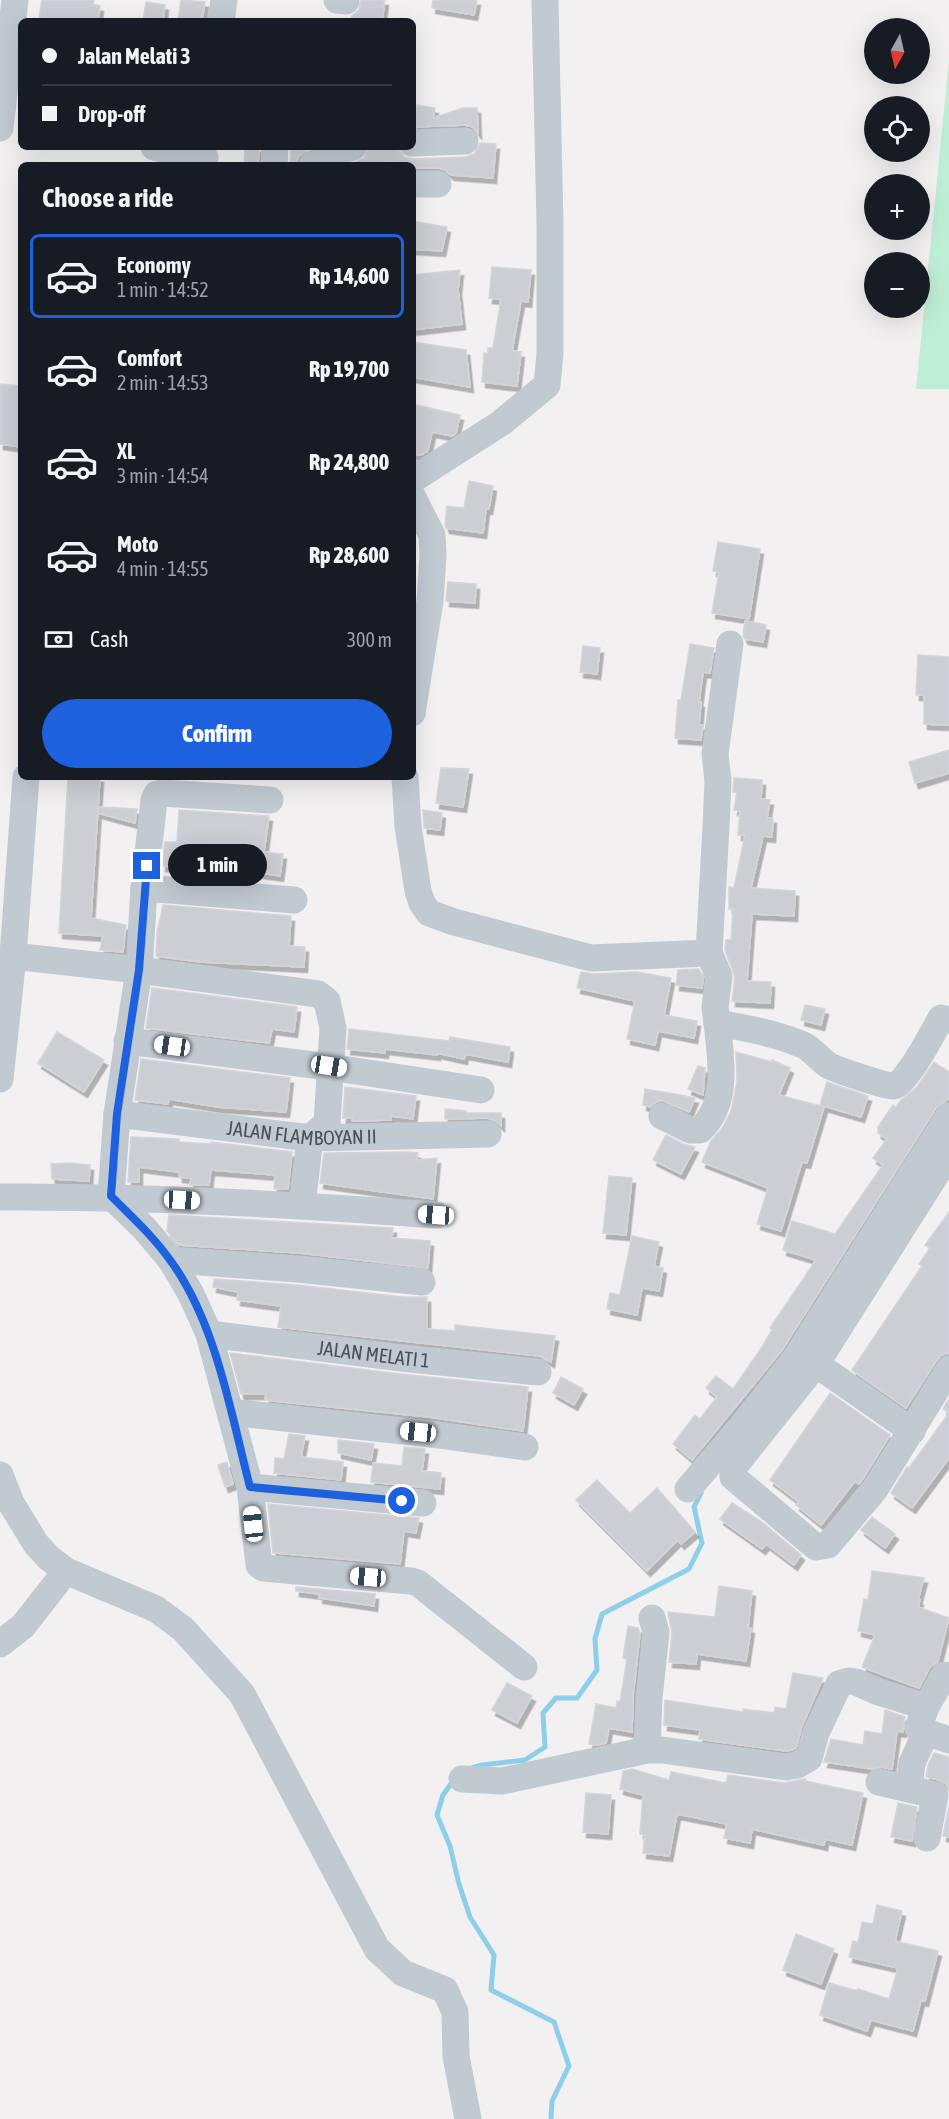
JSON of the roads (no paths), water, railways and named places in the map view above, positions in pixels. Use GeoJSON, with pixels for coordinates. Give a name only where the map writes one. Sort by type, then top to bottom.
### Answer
{"type":"FeatureCollection","features":[{"type":"Feature","properties":{"kind":"street"},"geometry":{"type":"LineString","coordinates":[[8,120],[15,0]]}},
{"type":"Feature","properties":{"kind":"street"},"geometry":{"type":"LineString","coordinates":[[221,18],[224,0]]}},
{"type":"Feature","properties":{"kind":"street"},"geometry":{"type":"LineString","coordinates":[[337,0],[346,1]]}},
{"type":"Feature","properties":{"kind":"street"},"geometry":{"type":"LineString","coordinates":[[416,477],[501,423],[547,385],[550,353],[550,225],[545,0]]}},
{"type":"Feature","properties":{"kind":"street"},"geometry":{"type":"LineString","coordinates":[[416,143],[465,141]]}},
{"type":"Feature","properties":{"kind":"street"},"geometry":{"type":"LineString","coordinates":[[169,150],[205,157]]}},
{"type":"Feature","properties":{"kind":"street"},"geometry":{"type":"LineString","coordinates":[[317,162],[329,154],[343,150]]}},
{"type":"Feature","properties":{"kind":"street"},"geometry":{"type":"LineString","coordinates":[[416,504],[432,534],[434,555],[430,601],[416,688]]}},
{"type":"Feature","properties":{"kind":"street"},"geometry":{"type":"LineString","coordinates":[[662,1116],[690,1130],[700,1130],[707,1125],[716,1103],[722,1073],[716,1007],[719,976],[709,953],[717,827],[718,781],[715,754],[730,644]]}},
{"type":"Feature","properties":{"kind":"street"},"geometry":{"type":"LineString","coordinates":[[0,1079],[13,956],[11,842],[25,780]]}},
{"type":"Feature","properties":{"kind":"street"},"geometry":{"type":"LineString","coordinates":[[405,780],[408,826],[418,891],[429,913],[447,920],[591,958],[709,953]]}},
{"type":"Feature","properties":{"kind":"street"},"geometry":{"type":"LineString","coordinates":[[111,1196],[117,1114],[139,970],[144,888],[154,800],[157,794],[162,793],[270,800]]}},
{"type":"Feature","properties":{"kind":"street"},"geometry":{"type":"LineString","coordinates":[[144,888],[294,900]]}},
{"type":"Feature","properties":{"kind":"street"},"geometry":{"type":"LineString","coordinates":[[13,956],[318,994],[327,1000],[333,1028],[327,1123],[310,1138],[302,1205]]}},
{"type":"Feature","properties":{"kind":"street"},"geometry":{"type":"LineString","coordinates":[[717,1023],[761,1031],[805,1046],[830,1066],[894,1086],[901,1082],[916,1061],[941,1018],[949,1020]]}},
{"type":"Feature","properties":{"kind":"street"},"geometry":{"type":"LineString","coordinates":[[127,1041],[329,1066],[481,1090]]}},
{"type":"Feature","properties":{"kind":"street","name":"JALAN FLAMBOYAN II"},"geometry":{"type":"LineString","coordinates":[[117,1114],[310,1138],[488,1134]]}},
{"type":"Feature","properties":{"kind":"street"},"geometry":{"type":"LineString","coordinates":[[688,1489],[795,1359],[949,1116]]}},
{"type":"Feature","properties":{"kind":"street"},"geometry":{"type":"LineString","coordinates":[[949,1154],[816,1364],[733,1468],[733,1477],[816,1547],[828,1545],[875,1489],[949,1369]]}},
{"type":"Feature","properties":{"kind":"street"},"geometry":{"type":"LineString","coordinates":[[111,1196],[144,1228],[171,1260],[191,1294],[209,1334],[250,1487],[257,1560],[263,1568],[418,1583],[524,1667]]}},
{"type":"Feature","properties":{"kind":"street"},"geometry":{"type":"LineString","coordinates":[[0,1197],[111,1196],[302,1205],[436,1215]]}},
{"type":"Feature","properties":{"kind":"street"},"geometry":{"type":"LineString","coordinates":[[171,1260],[298,1269],[422,1282]]}},
{"type":"Feature","properties":{"kind":"street","name":"JALAN MELATI 1"},"geometry":{"type":"LineString","coordinates":[[209,1334],[538,1372]]}},
{"type":"Feature","properties":{"kind":"street"},"geometry":{"type":"LineString","coordinates":[[816,1364],[912,1431]]}},
{"type":"Feature","properties":{"kind":"street"},"geometry":{"type":"LineString","coordinates":[[230,1412],[440,1435],[525,1447]]}},
{"type":"Feature","properties":{"kind":"street"},"geometry":{"type":"LineString","coordinates":[[0,1475],[11,1503],[36,1544],[49,1558],[66,1571],[156,1609],[183,1629],[242,1694],[377,1949],[403,1973],[445,1990],[455,2012],[456,2056],[468,2119]]}},
{"type":"Feature","properties":{"kind":"street"},"geometry":{"type":"LineString","coordinates":[[250,1487],[423,1503]]}},
{"type":"Feature","properties":{"kind":"street"},"geometry":{"type":"LineString","coordinates":[[0,1644],[23,1626],[66,1571]]}},
{"type":"Feature","properties":{"kind":"street"},"geometry":{"type":"LineString","coordinates":[[647,1750],[649,1698],[656,1632],[652,1618]]}},
{"type":"Feature","properties":{"kind":"street"},"geometry":{"type":"LineString","coordinates":[[909,1789],[912,1763],[934,1726],[944,1675],[949,1678]]}},
{"type":"Feature","properties":{"kind":"street"},"geometry":{"type":"LineString","coordinates":[[462,1779],[502,1781],[647,1750],[662,1750],[786,1767],[797,1765],[808,1758],[831,1697],[839,1684],[843,1682],[856,1682],[879,1692],[934,1726]]}},
{"type":"Feature","properties":{"kind":"street"},"geometry":{"type":"LineString","coordinates":[[879,1782],[935,1795],[927,1838]]}},
{"type":"Feature","properties":{"kind":"waterway"},"geometry":{"type":"LineString","coordinates":[[472,1768],[525,1760],[545,1747],[543,1713],[556,1698],[577,1698],[597,1670],[595,1639],[602,1614],[689,1569],[702,1543],[694,1507],[701,1493]]}},
{"type":"Feature","properties":{"kind":"waterway"},"geometry":{"type":"LineString","coordinates":[[453,1781],[443,1795],[437,1815],[450,1846],[470,1917],[494,1955],[491,1990],[554,2022],[569,2066],[552,2101],[551,2119]]}}]}
